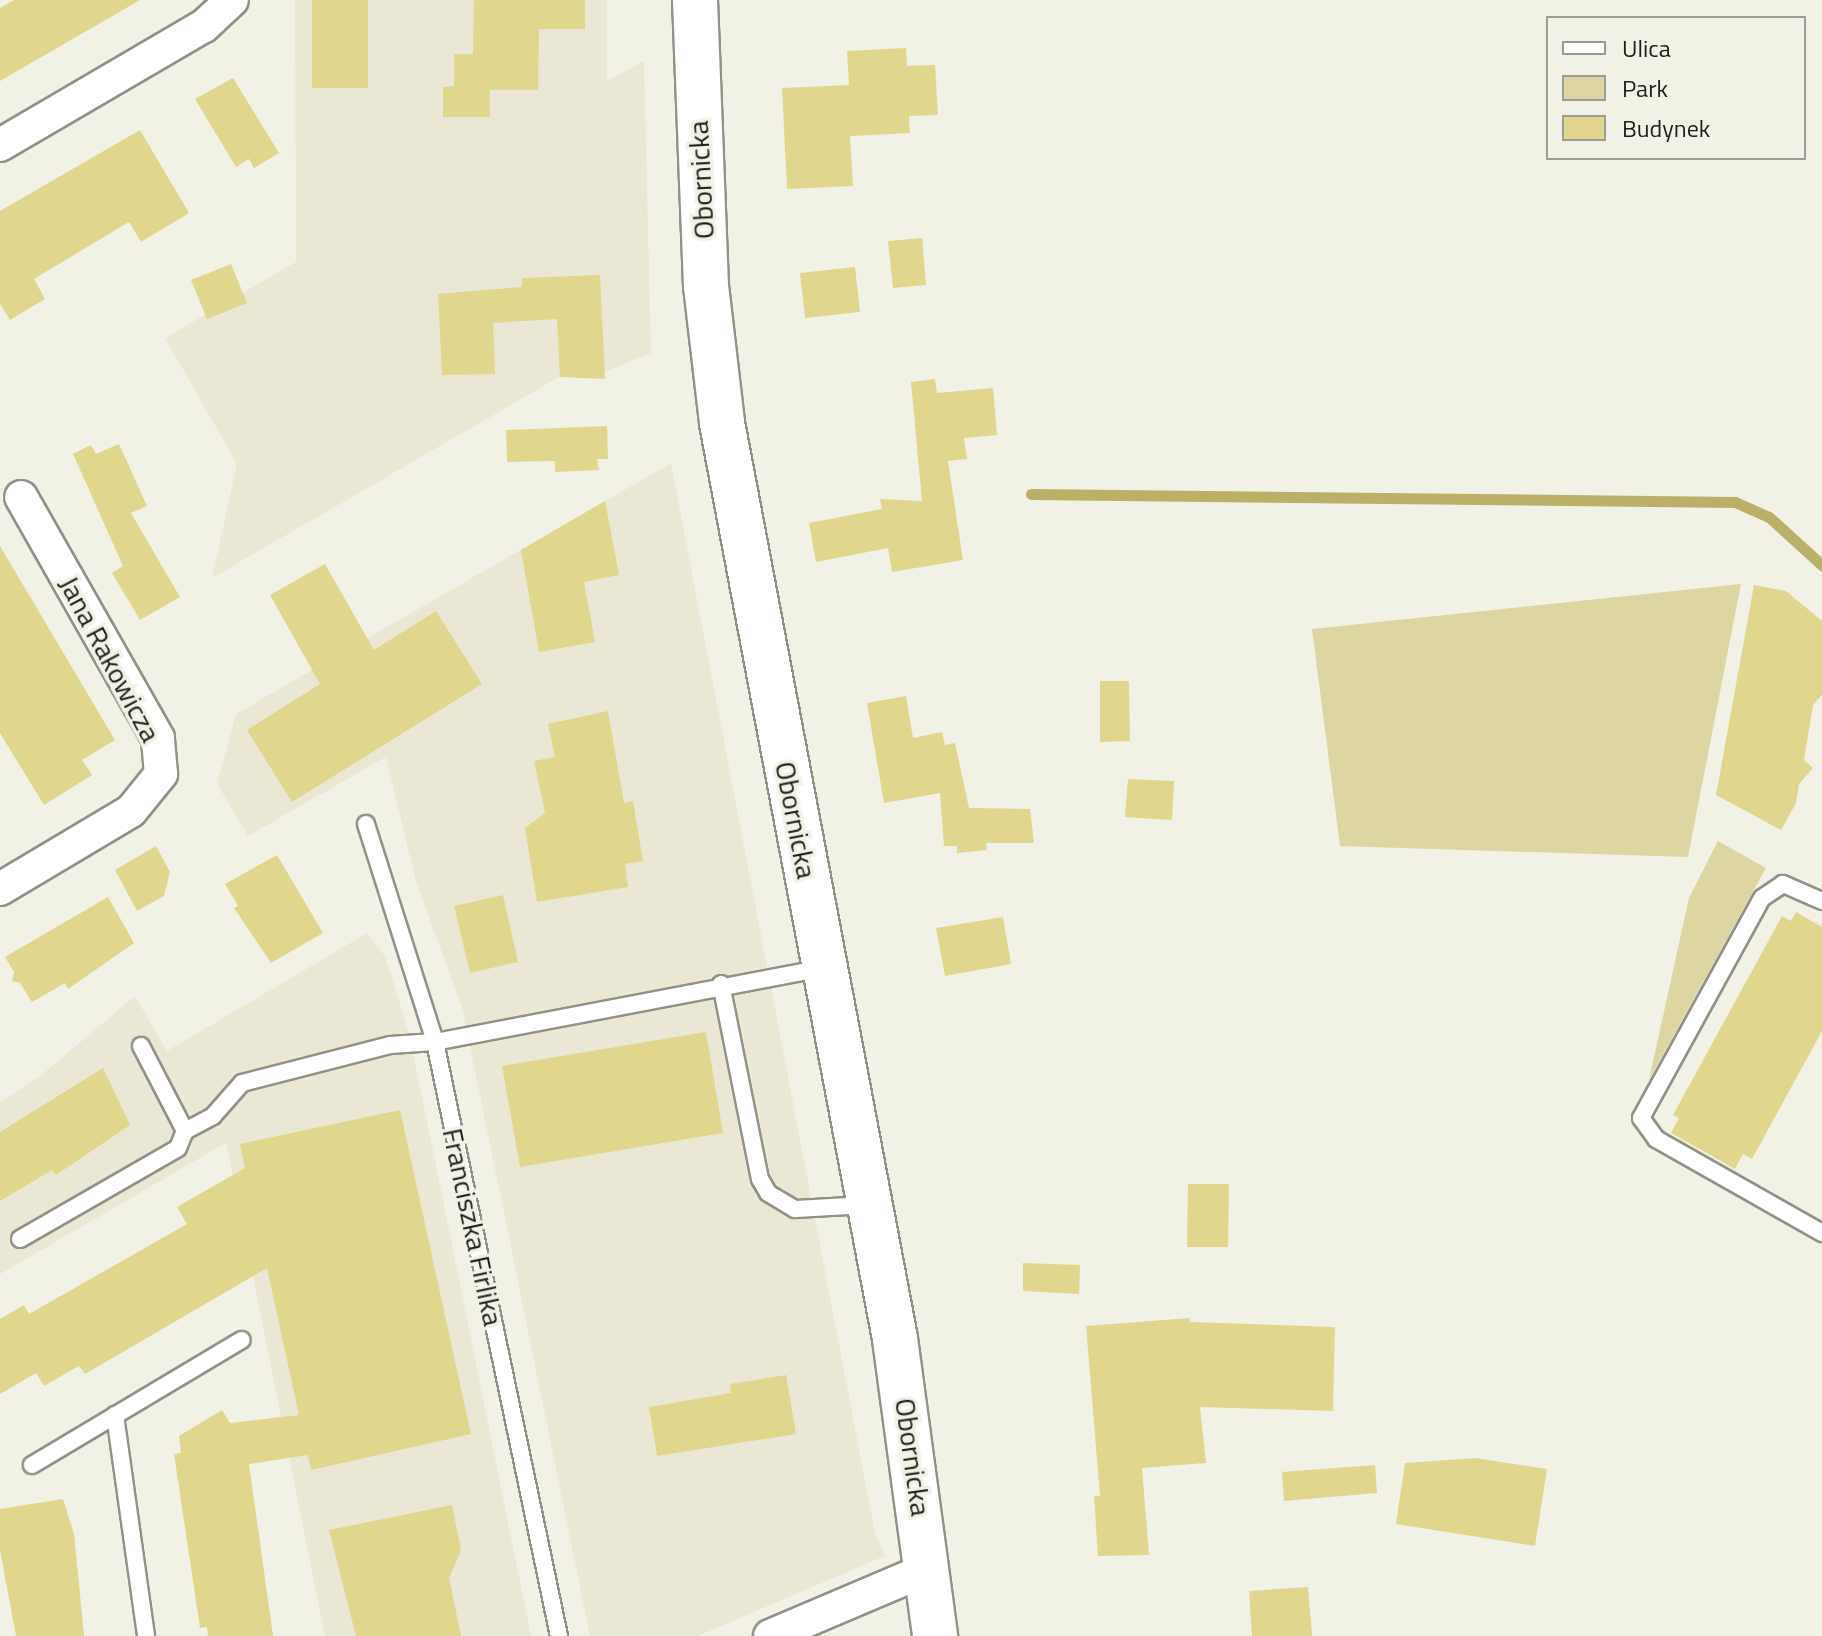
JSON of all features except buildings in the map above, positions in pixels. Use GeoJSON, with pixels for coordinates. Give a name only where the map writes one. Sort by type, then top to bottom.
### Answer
{"type":"FeatureCollection","features":[{"type":"Feature","properties":{"kind":"main road","name":"Obornicka"},"geometry":{"type":"LineString","coordinates":[[695,0],[706,286],[722,423],[870,1205],[928,1569],[935,1636]]}},
{"type":"Feature","properties":{"kind":"street"},"geometry":{"type":"LineString","coordinates":[[0,145],[204,26],[232,0]]}},
{"type":"Feature","properties":{"kind":"street","name":"Jana Rakowicza"},"geometry":{"type":"LineString","coordinates":[[0,889],[131,811],[161,774],[158,738],[21,497]]}},
{"type":"Feature","properties":{"kind":"street"},"geometry":{"type":"LineString","coordinates":[[770,1636],[928,1569]]}},
{"type":"Feature","properties":{"kind":"lane","name":"Franciszka Firlika"},"geometry":{"type":"LineString","coordinates":[[366,824],[435,1042],[559,1636]]}},
{"type":"Feature","properties":{"kind":"lane"},"geometry":{"type":"LineString","coordinates":[[1822,901],[1783,884],[1762,898],[1641,1118],[1656,1139],[1822,1233]]}},
{"type":"Feature","properties":{"kind":"lane"},"geometry":{"type":"LineString","coordinates":[[20,1239],[178,1148],[185,1131],[213,1116],[242,1083],[390,1045],[435,1042],[721,984],[825,968]]}},
{"type":"Feature","properties":{"kind":"lane"},"geometry":{"type":"LineString","coordinates":[[721,984],[760,1179],[768,1193],[795,1209],[870,1205]]}},
{"type":"Feature","properties":{"kind":"lane"},"geometry":{"type":"LineString","coordinates":[[141,1046],[185,1131]]}},
{"type":"Feature","properties":{"kind":"lane"},"geometry":{"type":"LineString","coordinates":[[32,1465],[242,1340]]}},
{"type":"Feature","properties":{"kind":"lane"},"geometry":{"type":"LineString","coordinates":[[115,1415],[146,1636]]}},
{"type":"Feature","properties":{"kind":"shaded area"},"geometry":{"type":"Polygon","coordinates":[[[295,0],[607,0],[607,81],[644,61],[651,353],[604,372],[566,373],[212,578],[237,464],[165,338],[296,262],[295,0]]]}},
{"type":"Feature","properties":{"kind":"shaded area"},"geometry":{"type":"Polygon","coordinates":[[[671,463],[875,1533],[885,1556],[698,1636],[590,1636],[462,1007],[416,882],[386,757],[248,836],[217,784],[236,714],[671,463]]]}},
{"type":"Feature","properties":{"kind":"shaded area"},"geometry":{"type":"Polygon","coordinates":[[[367,933],[385,956],[410,1037],[531,1636],[325,1636],[226,1143],[0,1274],[0,1102],[39,1077],[135,996],[167,1051],[367,933]]]}},
{"type":"Feature","properties":{"kind":"green space"},"geometry":{"type":"Polygon","coordinates":[[[1741,584],[1688,857],[1340,846],[1312,629],[1741,584]]]}},
{"type":"Feature","properties":{"kind":"green space"},"geometry":{"type":"Polygon","coordinates":[[[1718,841],[1766,868],[1649,1080],[1689,898],[1718,841]]]}},
{"type":"Feature","properties":{"kind":"waterway"},"geometry":{"type":"LineString","coordinates":[[1031,494],[1735,502],[1769,517],[1822,565]]}}]}
